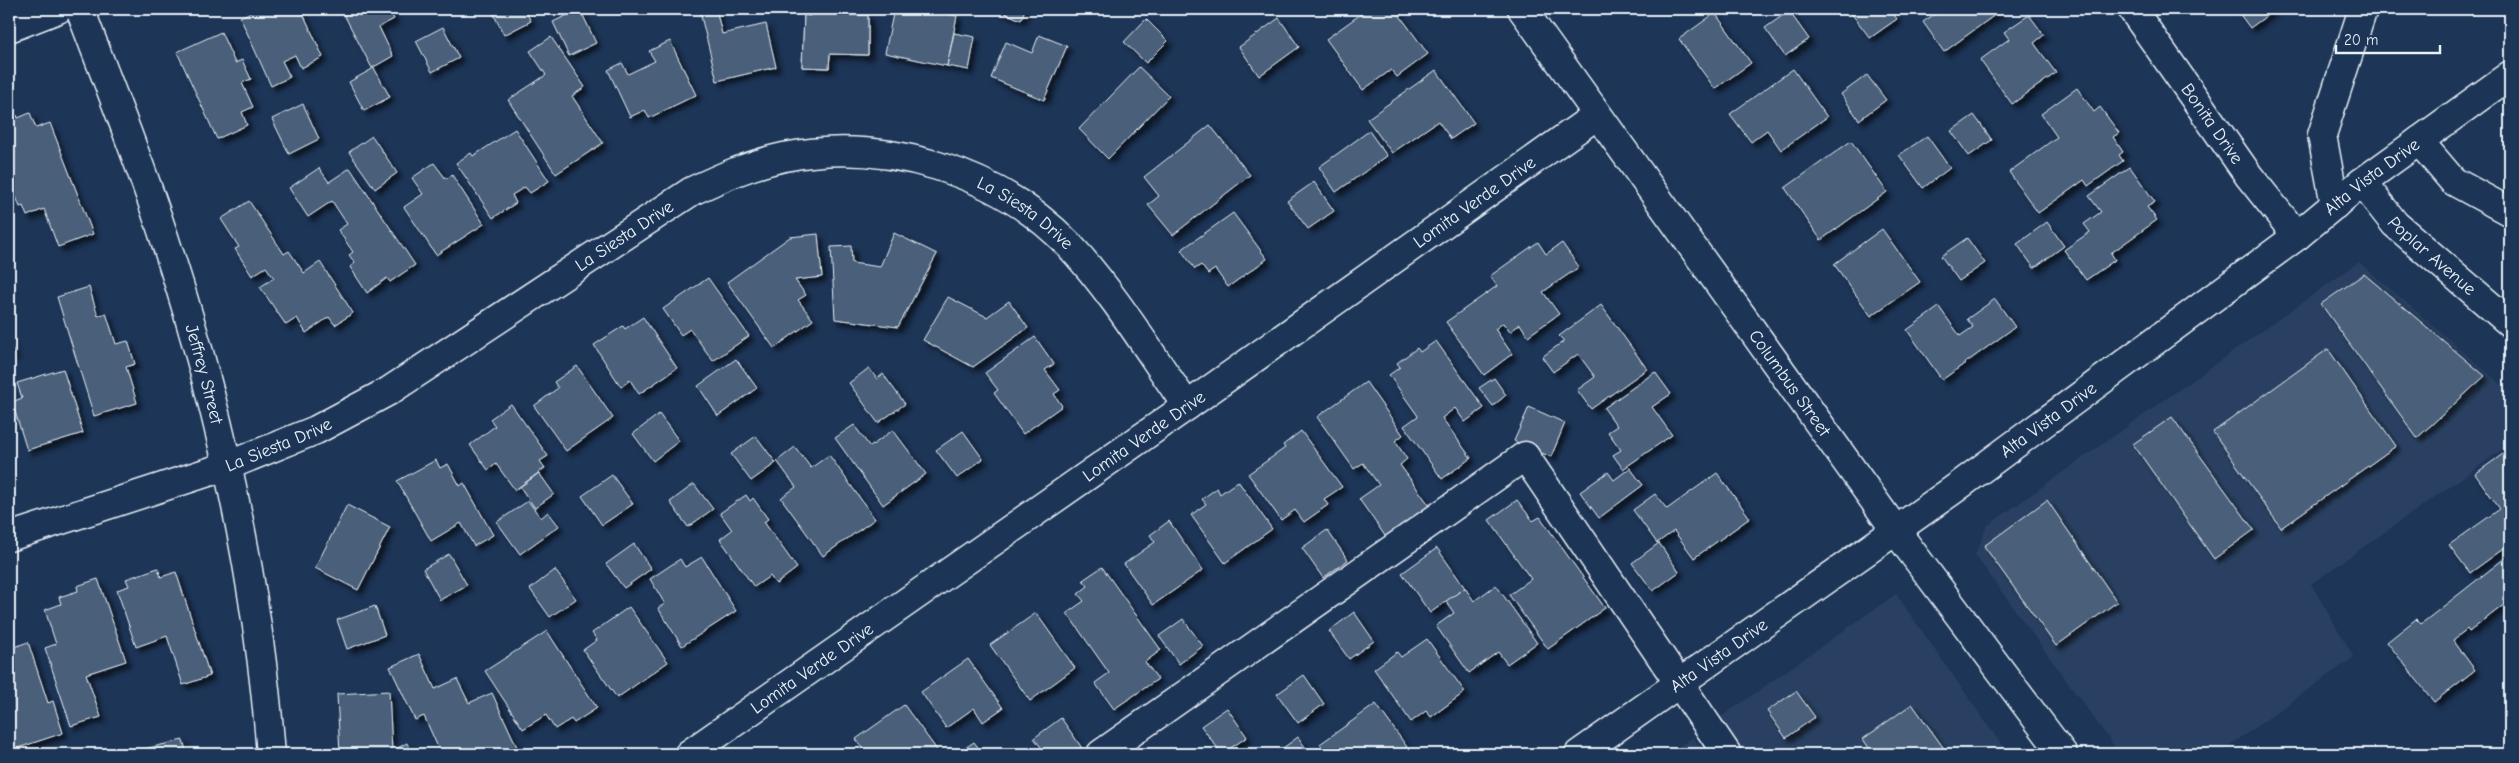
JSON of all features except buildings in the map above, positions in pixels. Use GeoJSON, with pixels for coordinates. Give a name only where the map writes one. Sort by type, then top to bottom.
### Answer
{"type":"FeatureCollection","features":[{"type":"Feature","properties":{"kind":"street"},"geometry":{"type":"LineString","coordinates":[[9,28],[58,9]]}},
{"type":"Feature","properties":{"kind":"street","name":"Jeffrey Street"},"geometry":{"type":"LineString","coordinates":[[80,9],[152,201],[189,319],[227,466],[250,588],[267,710],[271,754]]}},
{"type":"Feature","properties":{"kind":"street","name":"Columbus Street"},"geometry":{"type":"LineString","coordinates":[[1522,9],[1896,530],[2063,754]]}},
{"type":"Feature","properties":{"kind":"street","name":"Bonita Drive"},"geometry":{"type":"LineString","coordinates":[[2132,9],[2249,176],[2297,236]]}},
{"type":"Feature","properties":{"kind":"street"},"geometry":{"type":"LineString","coordinates":[[2335,205],[2322,135],[2363,9]]}},
{"type":"Feature","properties":{"kind":"street","name":"Alta Vista Drive"},"geometry":{"type":"LineString","coordinates":[[1579,754],[1896,530],[2297,236],[2362,182],[2510,75]]}},
{"type":"Feature","properties":{"kind":"street","name":"Lomita Verde Drive"},"geometry":{"type":"LineString","coordinates":[[689,754],[1187,406],[1597,115]]}},
{"type":"Feature","properties":{"kind":"street"},"geometry":{"type":"LineString","coordinates":[[2419,141],[2453,181],[2510,212]]}},
{"type":"Feature","properties":{"kind":"street","name":"La Siesta Drive"},"geometry":{"type":"LineString","coordinates":[[9,537],[227,466],[316,430],[389,391],[692,191],[742,168],[785,157],[833,152],[883,154],[937,165],[988,186],[1030,212],[1068,244],[1103,286],[1187,406]]}},
{"type":"Feature","properties":{"kind":"street","name":"Poplar Avenue"},"geometry":{"type":"LineString","coordinates":[[2362,182],[2395,224],[2510,323]]}},
{"type":"Feature","properties":{"kind":"street"},"geometry":{"type":"LineString","coordinates":[[1101,754],[1524,456],[1678,685],[1727,754]]}},
{"type":"Feature","properties":{"kind":"shaded area"},"geometry":{"type":"Polygon","coordinates":[[[2359,262],[2510,392],[2510,444],[2311,584],[2354,657],[2218,754],[2120,754],[1975,555],[1987,526],[2359,262]]]}},
{"type":"Feature","properties":{"kind":"shaded area"},"geometry":{"type":"Polygon","coordinates":[[[1896,594],[2008,754],[1743,754],[1718,719],[1896,594]]]}},
{"type":"Feature","properties":{"kind":"shaded area"},"geometry":{"type":"Polygon","coordinates":[[[1693,737],[1705,754],[1668,754],[1693,737]]]}}]}
